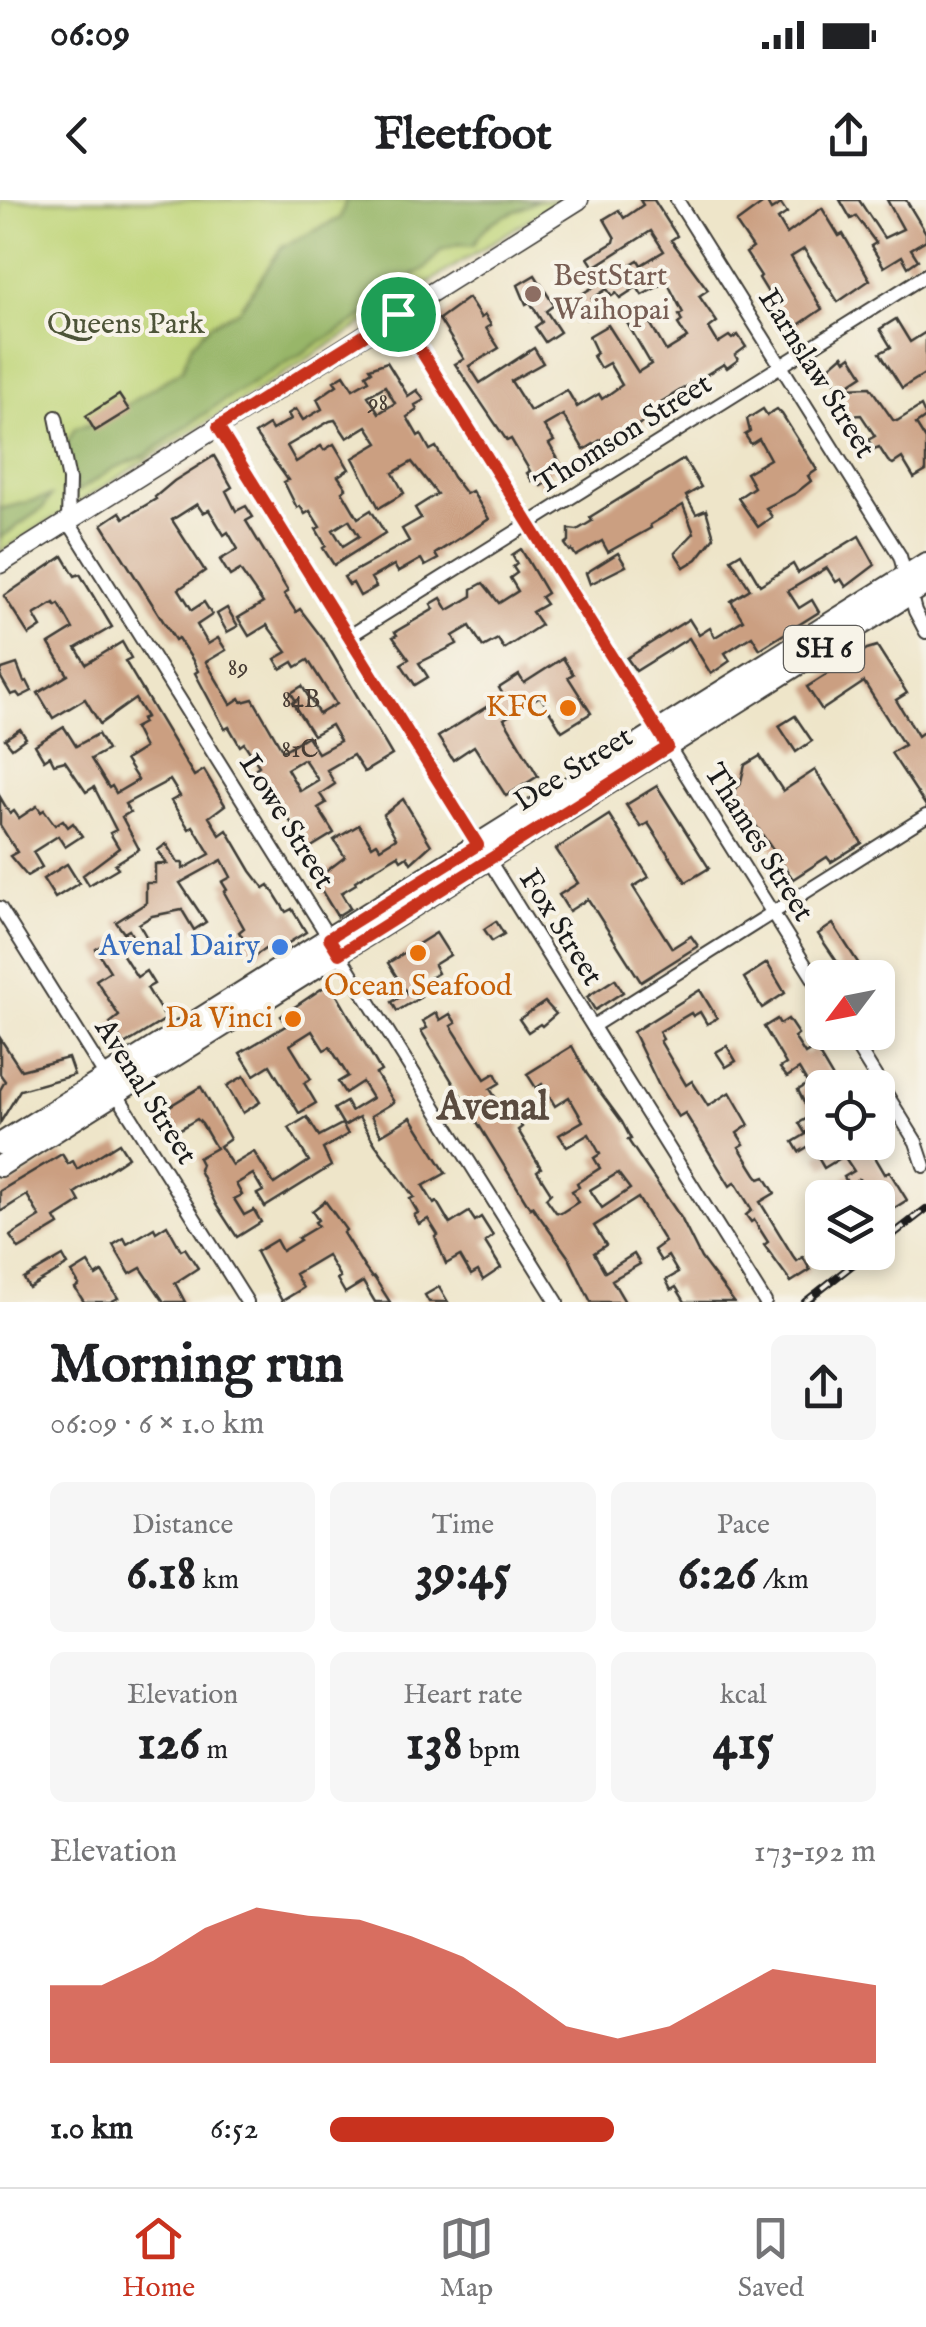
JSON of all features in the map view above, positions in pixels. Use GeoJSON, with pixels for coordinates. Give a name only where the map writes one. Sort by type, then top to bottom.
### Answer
{"type":"FeatureCollection","features":[{"type":"Feature","properties":{"kind":"main road"},"geometry":{"type":"LineString","coordinates":[[0,564],[579,200]]}},
{"type":"Feature","properties":{"kind":"main road","name":"Dee Street"},"geometry":{"type":"LineString","coordinates":[[0,1144],[111,1085],[914,584],[926,563]]}},
{"type":"Feature","properties":{"kind":"main road","name":"Dee Street"},"geometry":{"type":"LineString","coordinates":[[0,1166],[111,1085]]}},
{"type":"Feature","properties":{"kind":"street","name":"Earnslaw Street"},"geometry":{"type":"LineString","coordinates":[[677,200],[900,556],[914,584],[918,620],[926,632]]}},
{"type":"Feature","properties":{"kind":"street","name":"Thomson Street"},"geometry":{"type":"LineString","coordinates":[[348,637],[926,276]]}},
{"type":"Feature","properties":{"kind":"street","name":"Thames Street"},"geometry":{"type":"LineString","coordinates":[[398,314],[805,964]]}},
{"type":"Feature","properties":{"kind":"street"},"geometry":{"type":"LineString","coordinates":[[56,416],[69,480],[68,521]]}},
{"type":"Feature","properties":{"kind":"street","name":"Fox Street"},"geometry":{"type":"LineString","coordinates":[[218,427],[765,1302]]}},
{"type":"Feature","properties":{"kind":"street","name":"Lowe Street"},"geometry":{"type":"LineString","coordinates":[[68,521],[557,1302]]}},
{"type":"Feature","properties":{"kind":"street"},"geometry":{"type":"LineString","coordinates":[[593,1026],[926,816]]}},
{"type":"Feature","properties":{"kind":"street","name":"Avenal Street"},"geometry":{"type":"LineString","coordinates":[[0,908],[247,1302]]}},
{"type":"Feature","properties":{"kind":"street"},"geometry":{"type":"LineString","coordinates":[[859,1050],[916,1142],[924,1166]]}},
{"type":"Feature","properties":{"kind":"green space","name":"Queens Park"},"geometry":{"type":"Polygon","coordinates":[[[0,200],[560,200],[0,552],[0,200]]]}},
{"type":"Feature","properties":{"kind":"green space"},"geometry":{"type":"Polygon","coordinates":[[[346,200],[538,200],[493,222],[474,245],[459,244],[441,250],[426,268],[394,286],[369,313],[223,401],[145,456],[114,468],[77,492],[67,443],[75,428],[98,423],[182,370],[192,344],[210,325],[239,310],[282,247],[340,218],[346,200]]]}},
{"type":"Feature","properties":{"kind":"green space"},"geometry":{"type":"Polygon","coordinates":[[[51,496],[43,508],[0,538],[0,509],[51,496]]]}},
{"type":"Feature","properties":{"kind":"building"},"geometry":{"type":"Polygon","coordinates":[[[640,200],[654,200],[677,236],[671,240],[708,290],[699,296],[717,322],[709,328],[718,343],[738,335],[746,347],[727,368],[724,364],[656,405],[660,413],[604,443],[602,439],[584,450],[563,415],[544,426],[554,441],[549,444],[561,464],[548,472],[552,479],[541,486],[536,478],[532,481],[511,439],[507,441],[455,364],[464,359],[439,319],[468,298],[481,318],[485,315],[491,325],[486,328],[499,348],[469,366],[480,383],[534,348],[543,363],[511,381],[530,411],[567,390],[577,407],[599,394],[602,399],[622,385],[609,363],[600,368],[589,336],[608,325],[638,372],[651,364],[623,316],[637,308],[642,316],[645,314],[666,351],[687,338],[678,324],[683,313],[667,282],[642,295],[637,287],[620,298],[607,289],[592,299],[599,311],[586,319],[577,306],[581,303],[577,298],[585,292],[638,260],[641,265],[664,251],[651,231],[594,267],[588,258],[614,242],[604,219],[619,210],[624,218],[643,205],[640,200]]]}},
{"type":"Feature","properties":{"kind":"building"},"geometry":{"type":"Polygon","coordinates":[[[840,200],[859,200],[884,238],[903,229],[887,200],[906,200],[926,233],[926,240],[911,249],[918,260],[908,267],[902,256],[884,267],[871,246],[876,243],[856,216],[851,219],[840,200]]]}},
{"type":"Feature","properties":{"kind":"building"},"geometry":{"type":"Polygon","coordinates":[[[766,201],[771,210],[781,204],[787,213],[778,219],[787,234],[822,208],[839,236],[843,234],[870,280],[838,302],[804,249],[791,257],[822,309],[791,330],[746,253],[753,248],[736,223],[766,201]]]}},
{"type":"Feature","properties":{"kind":"building"},"geometry":{"type":"Polygon","coordinates":[[[535,275],[554,305],[546,311],[560,332],[545,342],[535,327],[542,322],[530,302],[526,304],[518,285],[535,275]]]}},
{"type":"Feature","properties":{"kind":"building"},"geometry":{"type":"Polygon","coordinates":[[[896,319],[910,342],[926,332],[926,373],[902,388],[880,353],[891,347],[880,329],[896,319]]]}},
{"type":"Feature","properties":{"kind":"building"},"geometry":{"type":"Polygon","coordinates":[[[843,355],[846,360],[851,356],[863,375],[843,388],[870,387],[897,421],[921,406],[926,417],[916,424],[926,440],[926,471],[914,478],[902,458],[893,464],[888,461],[879,447],[874,449],[868,440],[875,436],[861,415],[850,416],[844,406],[848,404],[827,369],[843,355]]]}},
{"type":"Feature","properties":{"kind":"building"},"geometry":{"type":"Polygon","coordinates":[[[387,362],[408,396],[417,390],[424,400],[407,417],[430,450],[436,447],[466,494],[472,491],[489,519],[435,554],[438,559],[425,566],[421,559],[398,572],[394,565],[371,578],[376,587],[360,596],[353,583],[349,585],[344,577],[409,541],[402,529],[421,518],[415,508],[437,494],[412,462],[393,473],[404,493],[379,508],[353,458],[378,443],[367,426],[347,438],[335,420],[330,421],[287,446],[296,462],[321,446],[324,450],[334,444],[349,469],[338,476],[346,488],[342,491],[358,518],[371,510],[385,533],[334,565],[316,529],[320,527],[310,511],[305,514],[300,506],[297,508],[284,482],[288,480],[255,434],[291,419],[288,414],[296,409],[303,420],[322,409],[317,399],[337,385],[334,381],[344,375],[353,389],[369,380],[366,375],[372,371],[370,368],[387,362]],[[385,386],[368,396],[379,413],[395,403],[385,386]],[[349,520],[333,530],[343,546],[359,536],[349,520]]]}},
{"type":"Feature","properties":{"kind":"building"},"geometry":{"type":"Polygon","coordinates":[[[119,395],[129,410],[95,431],[86,416],[119,395]]]}},
{"type":"Feature","properties":{"kind":"building"},"geometry":{"type":"Polygon","coordinates":[[[763,409],[767,415],[777,409],[782,414],[817,470],[796,493],[766,508],[772,517],[758,527],[738,498],[754,487],[746,473],[770,459],[759,439],[751,444],[745,435],[750,432],[747,419],[763,409]]]}},
{"type":"Feature","properties":{"kind":"building"},"geometry":{"type":"Polygon","coordinates":[[[214,456],[232,487],[226,491],[236,511],[246,506],[253,517],[246,521],[288,591],[284,594],[326,643],[392,755],[364,772],[353,755],[327,770],[335,784],[320,794],[326,803],[318,808],[334,833],[308,849],[244,743],[240,746],[229,727],[225,729],[195,673],[198,671],[192,659],[178,638],[175,640],[102,524],[120,512],[124,518],[156,499],[174,481],[214,456]],[[197,504],[172,520],[205,571],[179,589],[192,610],[204,602],[212,615],[197,625],[208,644],[218,638],[226,650],[206,662],[231,704],[240,698],[242,702],[253,699],[283,751],[307,736],[318,753],[340,741],[331,725],[313,735],[292,702],[296,701],[291,693],[302,686],[319,714],[336,704],[308,660],[281,669],[275,659],[287,652],[267,625],[249,636],[238,618],[263,603],[240,570],[230,576],[220,560],[238,549],[209,510],[203,513],[197,504]],[[304,759],[287,769],[300,791],[318,780],[304,759]]]}},
{"type":"Feature","properties":{"kind":"building"},"geometry":{"type":"Polygon","coordinates":[[[684,459],[701,487],[686,496],[696,514],[706,510],[714,537],[697,559],[684,567],[675,553],[694,533],[683,505],[608,552],[602,541],[576,556],[570,551],[565,544],[569,541],[569,529],[577,530],[592,521],[590,517],[684,459]]]}},
{"type":"Feature","properties":{"kind":"building"},"geometry":{"type":"Polygon","coordinates":[[[859,536],[875,565],[846,587],[841,579],[836,582],[827,568],[788,591],[799,608],[812,600],[819,612],[760,649],[752,636],[725,653],[730,661],[711,674],[689,638],[636,671],[627,658],[689,619],[699,635],[710,628],[715,637],[743,620],[731,601],[750,589],[731,559],[741,553],[760,585],[793,564],[798,573],[859,536]]]}},
{"type":"Feature","properties":{"kind":"building"},"geometry":{"type":"Polygon","coordinates":[[[521,549],[547,593],[541,597],[546,604],[532,612],[541,625],[504,649],[498,639],[483,647],[470,626],[453,636],[457,644],[419,663],[428,677],[415,685],[401,664],[409,659],[393,637],[395,632],[434,609],[431,604],[441,598],[448,610],[472,596],[472,589],[483,583],[499,603],[518,591],[510,578],[517,573],[512,555],[521,549]]]}},
{"type":"Feature","properties":{"kind":"building"},"geometry":{"type":"Polygon","coordinates":[[[618,553],[626,566],[590,584],[586,573],[618,553]]]}},
{"type":"Feature","properties":{"kind":"building"},"geometry":{"type":"Polygon","coordinates":[[[63,556],[75,576],[80,574],[112,627],[76,648],[86,664],[122,642],[131,658],[125,661],[194,776],[204,770],[225,805],[209,817],[220,835],[227,830],[264,888],[269,885],[286,912],[292,909],[306,932],[282,947],[278,941],[254,956],[239,932],[244,928],[224,892],[227,890],[222,882],[231,877],[222,860],[180,883],[206,922],[194,930],[182,910],[152,916],[139,924],[147,938],[137,944],[129,930],[124,933],[116,922],[146,903],[146,883],[155,883],[155,864],[167,864],[158,850],[166,844],[178,863],[183,863],[183,869],[210,854],[171,801],[180,796],[170,780],[125,804],[130,812],[122,817],[139,849],[115,864],[118,868],[89,885],[83,875],[119,848],[110,833],[116,830],[94,787],[86,792],[65,761],[54,764],[50,756],[44,760],[35,745],[64,727],[76,746],[98,734],[107,750],[91,759],[116,793],[138,780],[125,760],[144,748],[134,728],[146,717],[135,699],[100,724],[85,699],[53,718],[38,693],[68,675],[49,644],[73,629],[59,604],[54,603],[34,615],[41,627],[29,635],[4,596],[63,556]]]}},
{"type":"Feature","properties":{"kind":"building"},"geometry":{"type":"Polygon","coordinates":[[[227,608],[238,626],[227,632],[217,614],[227,608]]]}},
{"type":"Feature","properties":{"kind":"building"},"geometry":{"type":"Polygon","coordinates":[[[877,646],[907,693],[896,700],[918,736],[926,730],[926,806],[891,753],[904,745],[864,682],[822,710],[807,687],[877,646]]]}},
{"type":"Feature","properties":{"kind":"building"},"geometry":{"type":"Polygon","coordinates":[[[563,658],[573,674],[568,677],[591,713],[562,731],[540,696],[504,719],[538,776],[506,796],[474,746],[453,760],[438,737],[504,696],[499,688],[519,675],[524,683],[563,658]]]}},
{"type":"Feature","properties":{"kind":"building"},"geometry":{"type":"Polygon","coordinates":[[[17,664],[32,691],[20,697],[17,693],[11,695],[0,676],[2,669],[17,664]]]}},
{"type":"Feature","properties":{"kind":"building"},"geometry":{"type":"Polygon","coordinates":[[[795,716],[812,741],[796,752],[779,726],[795,716]]]}},
{"type":"Feature","properties":{"kind":"building"},"geometry":{"type":"Polygon","coordinates":[[[20,729],[26,738],[12,748],[5,739],[20,729]]]}},
{"type":"Feature","properties":{"kind":"building"},"geometry":{"type":"Polygon","coordinates":[[[760,756],[783,791],[815,770],[862,843],[831,862],[827,857],[793,879],[732,791],[740,785],[745,765],[760,756]]]}},
{"type":"Feature","properties":{"kind":"building"},"geometry":{"type":"Polygon","coordinates":[[[657,786],[709,868],[686,882],[648,823],[641,827],[626,805],[657,786]]]}},
{"type":"Feature","properties":{"kind":"building"},"geometry":{"type":"Polygon","coordinates":[[[0,797],[10,814],[14,811],[19,818],[37,806],[55,825],[63,820],[68,827],[73,823],[82,836],[65,847],[58,836],[33,852],[42,867],[27,876],[10,856],[17,852],[0,825],[0,797]]]}},
{"type":"Feature","properties":{"kind":"building"},"geometry":{"type":"Polygon","coordinates":[[[403,799],[431,845],[411,863],[407,856],[401,860],[398,855],[355,881],[341,893],[350,908],[337,916],[315,880],[345,857],[334,840],[359,825],[372,846],[377,843],[380,848],[396,838],[383,815],[403,799]]]}},
{"type":"Feature","properties":{"kind":"building"},"geometry":{"type":"Polygon","coordinates":[[[609,815],[649,877],[633,887],[672,948],[691,936],[698,946],[641,982],[588,899],[569,911],[559,895],[578,883],[556,849],[609,815]]]}},
{"type":"Feature","properties":{"kind":"building"},"geometry":{"type":"Polygon","coordinates":[[[67,864],[79,883],[55,898],[43,879],[67,864]]]}},
{"type":"Feature","properties":{"kind":"building"},"geometry":{"type":"Polygon","coordinates":[[[496,921],[504,934],[492,941],[484,929],[496,921]]]}},
{"type":"Feature","properties":{"kind":"building"},"geometry":{"type":"Polygon","coordinates":[[[833,924],[856,960],[836,960],[818,934],[833,924]]]}},
{"type":"Feature","properties":{"kind":"building"},"geometry":{"type":"Polygon","coordinates":[[[436,933],[450,955],[434,965],[438,973],[415,987],[421,997],[397,1011],[392,1002],[407,993],[388,963],[436,933]]]}},
{"type":"Feature","properties":{"kind":"building"},"geometry":{"type":"Polygon","coordinates":[[[112,938],[137,977],[146,971],[154,984],[147,988],[166,1019],[124,1045],[110,1023],[119,1016],[96,980],[110,971],[96,949],[112,938]]]}},
{"type":"Feature","properties":{"kind":"building"},"geometry":{"type":"Polygon","coordinates":[[[767,963],[785,993],[762,1008],[744,978],[767,963]]]}},
{"type":"Feature","properties":{"kind":"building"},"geometry":{"type":"Polygon","coordinates":[[[615,979],[623,992],[595,1010],[587,997],[615,979]]]}},
{"type":"Feature","properties":{"kind":"building"},"geometry":{"type":"Polygon","coordinates":[[[330,983],[381,1071],[376,1074],[394,1102],[371,1116],[381,1135],[411,1117],[446,1173],[423,1186],[434,1204],[437,1202],[450,1224],[469,1212],[475,1221],[481,1217],[493,1236],[485,1242],[501,1268],[483,1280],[478,1271],[471,1275],[460,1256],[446,1264],[435,1237],[438,1235],[428,1219],[419,1224],[410,1199],[414,1197],[359,1117],[344,1126],[334,1109],[346,1102],[351,1111],[372,1098],[362,1082],[345,1093],[338,1082],[348,1076],[330,1047],[324,1050],[312,1031],[290,1045],[311,1079],[304,1083],[316,1103],[299,1113],[270,1065],[254,1075],[240,1053],[287,1025],[281,1016],[330,983]]]}},
{"type":"Feature","properties":{"kind":"building"},"geometry":{"type":"Polygon","coordinates":[[[700,990],[717,1018],[707,1024],[700,1012],[693,1016],[691,1013],[659,1032],[663,1039],[660,1041],[686,1085],[692,1081],[708,1106],[730,1092],[749,1125],[737,1133],[744,1144],[739,1147],[756,1174],[760,1179],[765,1177],[775,1193],[760,1202],[793,1256],[797,1261],[803,1257],[805,1270],[810,1270],[791,1282],[764,1245],[768,1242],[754,1220],[751,1222],[746,1215],[752,1210],[735,1182],[730,1186],[685,1113],[678,1117],[633,1032],[700,990]]]}},
{"type":"Feature","properties":{"kind":"building"},"geometry":{"type":"Polygon","coordinates":[[[545,1002],[556,1014],[528,1032],[519,1019],[545,1002]]]}},
{"type":"Feature","properties":{"kind":"building"},"geometry":{"type":"Polygon","coordinates":[[[436,1013],[440,1020],[450,1014],[456,1023],[451,1026],[485,1079],[495,1073],[500,1083],[490,1089],[510,1120],[516,1117],[522,1127],[518,1130],[551,1193],[546,1198],[561,1213],[578,1202],[572,1191],[579,1187],[577,1183],[600,1168],[594,1158],[600,1154],[589,1134],[567,1147],[559,1135],[583,1121],[569,1097],[555,1106],[542,1084],[536,1088],[527,1074],[572,1046],[622,1122],[631,1139],[628,1140],[681,1218],[701,1258],[734,1302],[685,1302],[676,1287],[671,1290],[666,1280],[678,1273],[668,1256],[661,1261],[654,1250],[665,1242],[638,1198],[594,1226],[606,1245],[594,1253],[605,1272],[634,1254],[640,1264],[612,1280],[625,1302],[591,1302],[569,1258],[530,1208],[421,1031],[427,1028],[423,1021],[436,1013]],[[618,1173],[590,1190],[602,1208],[630,1189],[618,1173]]]}},
{"type":"Feature","properties":{"kind":"building"},"geometry":{"type":"Polygon","coordinates":[[[777,1019],[780,1024],[788,1019],[805,1054],[816,1050],[828,1070],[805,1070],[805,1079],[799,1069],[787,1077],[780,1068],[786,1064],[764,1027],[777,1019]]]}},
{"type":"Feature","properties":{"kind":"building"},"geometry":{"type":"Polygon","coordinates":[[[0,1038],[21,1070],[68,1058],[74,1075],[20,1090],[0,1123],[0,1090],[5,1081],[0,1074],[0,1038]]]}},
{"type":"Feature","properties":{"kind":"building"},"geometry":{"type":"Polygon","coordinates":[[[727,1046],[736,1061],[726,1067],[716,1052],[727,1046]]]}},
{"type":"Feature","properties":{"kind":"building"},"geometry":{"type":"Polygon","coordinates":[[[244,1076],[260,1102],[243,1113],[227,1086],[244,1076]]]}},
{"type":"Feature","properties":{"kind":"building"},"geometry":{"type":"Polygon","coordinates":[[[805,1086],[805,1104],[798,1090],[805,1086]]]}},
{"type":"Feature","properties":{"kind":"building"},"geometry":{"type":"Polygon","coordinates":[[[201,1087],[230,1139],[220,1146],[232,1165],[254,1152],[274,1184],[309,1161],[289,1128],[307,1117],[319,1136],[342,1124],[348,1134],[323,1149],[331,1166],[265,1207],[257,1194],[263,1191],[253,1174],[236,1184],[242,1195],[234,1199],[244,1215],[254,1210],[261,1222],[237,1237],[199,1170],[198,1158],[216,1148],[202,1124],[197,1119],[168,1136],[155,1115],[201,1087]]]}},
{"type":"Feature","properties":{"kind":"building"},"geometry":{"type":"Polygon","coordinates":[[[805,1135],[805,1148],[799,1152],[793,1142],[805,1135]]]}},
{"type":"Feature","properties":{"kind":"building"},"geometry":{"type":"Polygon","coordinates":[[[119,1143],[128,1157],[75,1193],[80,1202],[55,1218],[59,1225],[19,1249],[10,1236],[40,1217],[27,1195],[0,1212],[0,1191],[62,1154],[77,1169],[119,1143]]]}},
{"type":"Feature","properties":{"kind":"building"},"geometry":{"type":"Polygon","coordinates":[[[819,1160],[837,1160],[824,1168],[819,1160]]]}},
{"type":"Feature","properties":{"kind":"building"},"geometry":{"type":"Polygon","coordinates":[[[847,1160],[877,1160],[885,1174],[889,1171],[895,1180],[846,1180],[844,1177],[854,1171],[847,1160]]]}},
{"type":"Feature","properties":{"kind":"building"},"geometry":{"type":"Polygon","coordinates":[[[895,1181],[907,1200],[895,1208],[895,1181]]]}},
{"type":"Feature","properties":{"kind":"building"},"geometry":{"type":"Polygon","coordinates":[[[325,1201],[390,1302],[375,1302],[363,1282],[345,1293],[327,1255],[295,1274],[303,1288],[282,1301],[256,1252],[276,1240],[282,1251],[300,1240],[318,1226],[312,1211],[325,1201]]]}},
{"type":"Feature","properties":{"kind":"building"},"geometry":{"type":"Polygon","coordinates":[[[167,1225],[181,1250],[185,1248],[198,1268],[175,1283],[185,1302],[164,1302],[141,1268],[130,1274],[113,1245],[124,1238],[127,1244],[167,1225]]]}},
{"type":"Feature","properties":{"kind":"building"},"geometry":{"type":"Polygon","coordinates":[[[63,1256],[68,1265],[29,1288],[24,1279],[63,1256]]]}},
{"type":"Feature","properties":{"kind":"building"},"geometry":{"type":"Polygon","coordinates":[[[88,1263],[96,1276],[102,1272],[118,1298],[110,1302],[84,1302],[72,1273],[88,1263]]]}},
{"type":"Feature","properties":{"kind":"building"},"geometry":{"type":"Polygon","coordinates":[[[439,1287],[448,1302],[429,1302],[425,1295],[439,1287]]]}},
{"type":"Feature","properties":{"kind":"railway"},"geometry":{"type":"LineString","coordinates":[[895,1233],[926,1209]]}},
{"type":"Feature","properties":{"kind":"railway"},"geometry":{"type":"LineString","coordinates":[[805,1302],[846,1270]]}},
{"type":"Feature","properties":{"kind":"place","name":"BestStart Waihopai"},"geometry":{"type":"Point","coordinates":[533,294]}},
{"type":"Feature","properties":{"kind":"place","name":"KFC"},"geometry":{"type":"Point","coordinates":[568,708]}},
{"type":"Feature","properties":{"kind":"place","name":"Avenal Dairy"},"geometry":{"type":"Point","coordinates":[280,947]}},
{"type":"Feature","properties":{"kind":"place","name":"Ocean Seafood"},"geometry":{"type":"Point","coordinates":[418,953]}},
{"type":"Feature","properties":{"kind":"place","name":"Da Vinci"},"geometry":{"type":"Point","coordinates":[293,1019]}},
{"type":"Feature","properties":{"kind":"district","name":"Avenal"},"geometry":{"type":"Point","coordinates":[493,1108]}},
{"type":"Feature","properties":{"kind":"route"},"geometry":{"type":"LineString","coordinates":[[398,314],[668,747],[339,954],[329,938],[478,845],[218,427],[398,314]]}}]}
